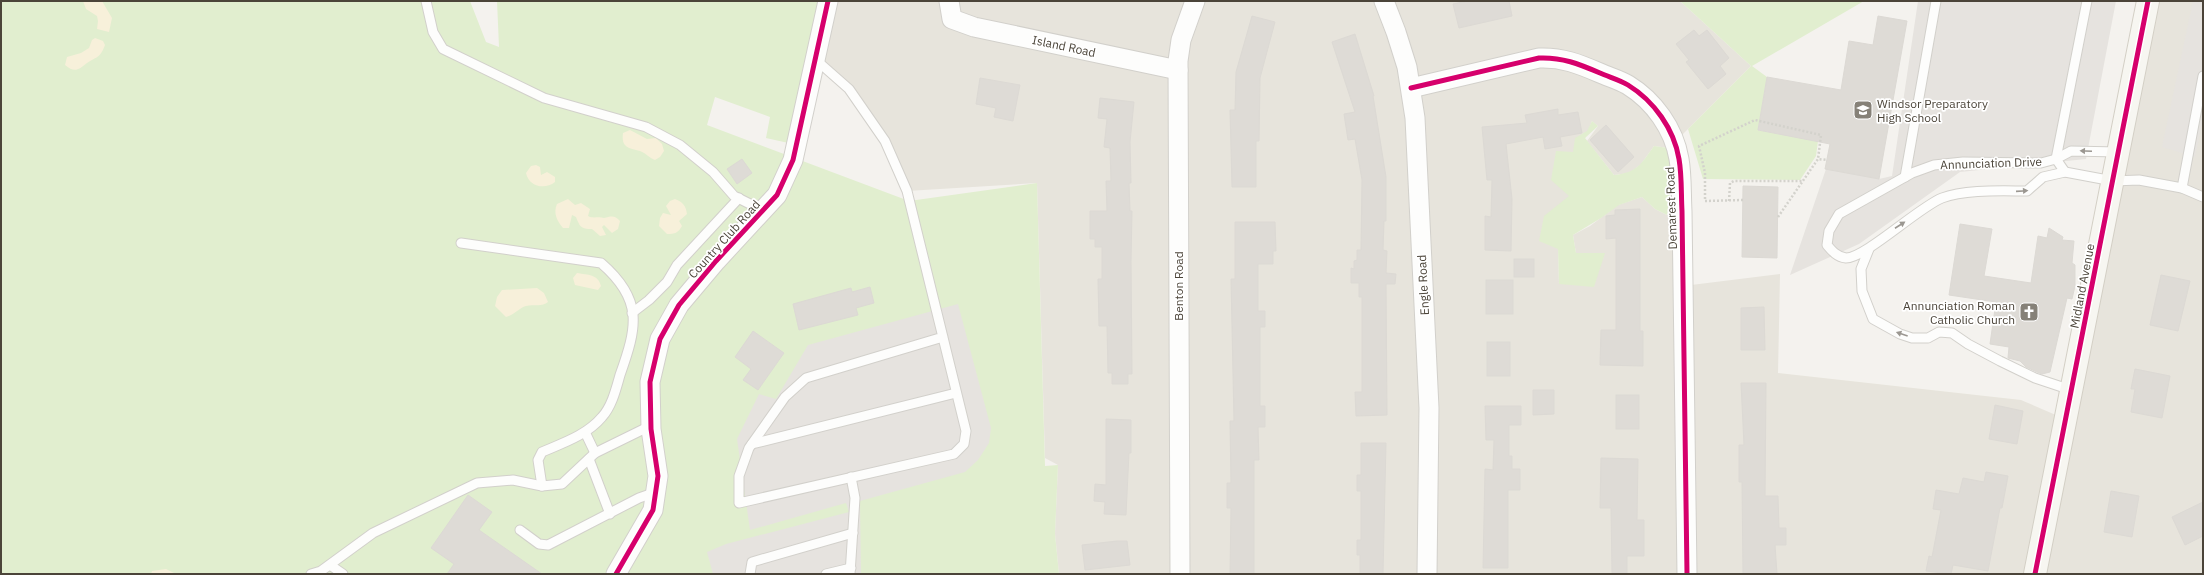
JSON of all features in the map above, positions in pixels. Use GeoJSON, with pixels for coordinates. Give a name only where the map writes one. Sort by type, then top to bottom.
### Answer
{"type":"FeatureCollection","features":[{"type":"Feature","properties":{"kind":"street","name":"Country Club Road"},"geometry":{"type":"LineString","coordinates":[[616,574],[653,510],[658,476],[650,426],[650,382],[660,339],[679,305],[716,261],[777,195],[793,160],[828,1]]}},
{"type":"Feature","properties":{"kind":"street","name":"Benton Road"},"geometry":{"type":"LineString","coordinates":[[1180,574],[1178,70],[1181,40],[1195,1]]}},
{"type":"Feature","properties":{"kind":"street","name":"Engle Road"},"geometry":{"type":"LineString","coordinates":[[1384,1],[1396,32],[1411,88],[1415,118],[1429,408],[1427,574]]}},
{"type":"Feature","properties":{"kind":"street","name":"Midland Avenue"},"geometry":{"type":"LineString","coordinates":[[2035,574],[2148,1]]}},
{"type":"Feature","properties":{"kind":"street","name":"Island Road"},"geometry":{"type":"LineString","coordinates":[[951,10],[974,27],[1178,70]]}},
{"type":"Feature","properties":{"kind":"street","name":"Demarest Road"},"geometry":{"type":"LineString","coordinates":[[1411,88],[1539,58],[1554,57],[1572,61],[1628,85],[1647,100],[1662,116],[1672,136],[1679,159],[1681,189],[1687,574]]}},
{"type":"Feature","properties":{"kind":"lane"},"geometry":{"type":"LineString","coordinates":[[426,1],[433,32],[443,49],[544,98],[646,127],[680,145],[713,172],[734,196],[764,210]]}},
{"type":"Feature","properties":{"kind":"lane"},"geometry":{"type":"LineString","coordinates":[[1905,177],[1936,1]]}},
{"type":"Feature","properties":{"kind":"lane"},"geometry":{"type":"LineString","coordinates":[[2065,172],[2056,159],[2087,1]]}},
{"type":"Feature","properties":{"kind":"lane"},"geometry":{"type":"LineString","coordinates":[[815,59],[848,89],[885,141],[907,192],[966,431],[964,444],[954,454],[739,503],[739,476],[752,444],[785,397],[806,378],[942,337]]}},
{"type":"Feature","properties":{"kind":"lane"},"geometry":{"type":"LineString","coordinates":[[2182,188],[2203,76]]}},
{"type":"Feature","properties":{"kind":"lane","name":"Annunciation Drive"},"geometry":{"type":"LineString","coordinates":[[2118,152],[2071,150],[2056,159],[2041,163],[1962,162],[1934,165],[1905,177],[1839,214],[1829,231],[1827,245],[1836,255],[1848,258],[1869,249],[1892,230],[1942,198],[1964,194],[2027,191],[2042,177],[2065,172],[2112,181],[2139,180],[2182,188],[2203,196]]}},
{"type":"Feature","properties":{"kind":"lane"},"geometry":{"type":"LineString","coordinates":[[632,313],[649,300],[667,282],[677,265],[739,198]]}},
{"type":"Feature","properties":{"kind":"lane"},"geometry":{"type":"LineString","coordinates":[[461,244],[601,263],[618,278],[629,298],[632,313],[632,340],[612,399],[603,417],[585,432],[542,452],[538,460],[542,486]]}},
{"type":"Feature","properties":{"kind":"lane"},"geometry":{"type":"LineString","coordinates":[[1869,249],[1861,269],[1862,291],[1872,319],[1900,334],[1912,338],[1928,338],[1939,332],[1952,333],[1968,344],[2007,365],[2035,378],[2071,390]]}},
{"type":"Feature","properties":{"kind":"lane"},"geometry":{"type":"LineString","coordinates":[[752,444],[956,393]]}},
{"type":"Feature","properties":{"kind":"lane"},"geometry":{"type":"LineString","coordinates":[[311,574],[321,571],[373,533],[478,483],[513,480],[542,486],[562,484],[592,456],[650,426]]}},
{"type":"Feature","properties":{"kind":"lane"},"geometry":{"type":"LineString","coordinates":[[585,432],[610,514]]}},
{"type":"Feature","properties":{"kind":"lane"},"geometry":{"type":"LineString","coordinates":[[826,574],[850,571],[855,498],[851,477]]}},
{"type":"Feature","properties":{"kind":"lane"},"geometry":{"type":"LineString","coordinates":[[520,530],[539,544],[548,545],[656,492]]}},
{"type":"Feature","properties":{"kind":"lane"},"geometry":{"type":"LineString","coordinates":[[750,574],[752,562],[853,533]]}},
{"type":"Feature","properties":{"kind":"lane"},"geometry":{"type":"LineString","coordinates":[[330,565],[343,574]]}},
{"type":"Feature","properties":{"kind":"path"},"geometry":{"type":"LineString","coordinates":[[1743,200],[1705,201],[1705,172],[1699,146],[1755,120],[1821,135],[1818,159],[1778,217]]}},
{"type":"Feature","properties":{"kind":"path"},"geometry":{"type":"LineString","coordinates":[[1818,159],[1827,160]]}},
{"type":"Feature","properties":{"kind":"path"},"geometry":{"type":"LineString","coordinates":[[1729,201],[1730,183],[1734,181],[1802,181]]}},
{"type":"Feature","properties":{"kind":"shaded area"},"geometry":{"type":"Polygon","coordinates":[[[828,1],[1680,1],[1751,66],[1669,148],[1654,146],[1641,164],[1630,173],[1614,175],[1587,141],[1598,126],[1592,121],[1585,138],[1569,196],[1558,249],[1559,284],[1576,253],[1573,235],[1590,226],[1618,205],[1642,197],[1655,209],[1667,215],[1682,211],[1683,286],[1780,274],[1778,373],[2021,400],[2065,419],[2035,574],[1059,574],[1055,534],[1058,465],[1045,458],[1037,183],[907,191],[885,141],[849,89],[815,59],[828,1]]]}},
{"type":"Feature","properties":{"kind":"shaded area"},"geometry":{"type":"Polygon","coordinates":[[[1918,1],[2116,1],[2086,159],[1960,172],[1859,244],[1790,275],[1826,169],[1879,179],[1892,176],[1918,1]]]}},
{"type":"Feature","properties":{"kind":"shaded area"},"geometry":{"type":"Polygon","coordinates":[[[2148,1],[2203,1],[2203,574],[2039,574],[2148,1]]]}},
{"type":"Feature","properties":{"kind":"shaded area"},"geometry":{"type":"Polygon","coordinates":[[[2193,1],[2203,1],[2203,119],[2195,157],[2162,147],[2193,1]]]}},
{"type":"Feature","properties":{"kind":"shaded area"},"geometry":{"type":"Polygon","coordinates":[[[958,304],[991,428],[989,443],[978,460],[965,472],[860,501],[861,574],[713,574],[707,552],[726,544],[849,512],[846,503],[750,530],[737,439],[759,394],[776,399],[808,345],[958,304]]]}},
{"type":"Feature","properties":{"kind":"green space"},"geometry":{"type":"Polygon","coordinates":[[[1,1],[470,1],[486,42],[499,47],[497,1],[825,1],[793,144],[766,138],[770,117],[715,97],[707,125],[909,201],[1037,183],[1045,466],[1058,465],[1055,534],[1059,574],[1,574],[1,1]]]}},
{"type":"Feature","properties":{"kind":"green space"},"geometry":{"type":"Polygon","coordinates":[[[1680,1],[1864,1],[1752,66],[1767,77],[1758,130],[1818,141],[1816,156],[1800,180],[1703,179],[1688,129],[1751,66],[1680,1]]]}},
{"type":"Feature","properties":{"kind":"green space"},"geometry":{"type":"Polygon","coordinates":[[[1592,121],[1598,126],[1585,138],[1614,175],[1634,170],[1642,163],[1654,146],[1669,148],[1671,184],[1667,215],[1655,209],[1642,197],[1619,205],[1573,235],[1576,253],[1605,253],[1594,287],[1559,284],[1558,249],[1539,241],[1544,216],[1569,196],[1551,180],[1556,151],[1573,152],[1575,138],[1587,131],[1592,121]]]}},
{"type":"Feature","properties":{"kind":"sand"},"geometry":{"type":"Polygon","coordinates":[[[83,1],[102,1],[112,18],[109,32],[97,29],[97,16],[86,9],[83,1]]]}},
{"type":"Feature","properties":{"kind":"sand"},"geometry":{"type":"Polygon","coordinates":[[[95,38],[103,41],[105,45],[102,52],[98,56],[76,70],[65,65],[67,57],[81,53],[89,48],[92,40],[95,38]]]}},
{"type":"Feature","properties":{"kind":"sand"},"geometry":{"type":"Polygon","coordinates":[[[630,130],[647,139],[656,138],[662,144],[664,151],[660,157],[655,160],[642,152],[629,148],[623,142],[623,133],[630,130]]]}},
{"type":"Feature","properties":{"kind":"sand"},"geometry":{"type":"Polygon","coordinates":[[[536,165],[540,167],[541,175],[547,172],[555,177],[555,182],[547,186],[538,186],[530,181],[526,173],[531,166],[536,165]]]}},
{"type":"Feature","properties":{"kind":"sand"},"geometry":{"type":"Polygon","coordinates":[[[568,199],[575,205],[581,203],[590,209],[588,216],[590,217],[604,218],[613,216],[620,221],[618,229],[612,233],[604,225],[602,227],[606,235],[600,236],[592,229],[585,229],[581,227],[576,217],[572,215],[569,228],[563,228],[556,217],[555,211],[557,204],[568,199]]]}},
{"type":"Feature","properties":{"kind":"sand"},"geometry":{"type":"Polygon","coordinates":[[[675,199],[684,205],[687,214],[679,221],[682,226],[678,232],[667,234],[659,226],[660,218],[663,213],[671,215],[666,206],[670,201],[675,199]]]}},
{"type":"Feature","properties":{"kind":"sand"},"geometry":{"type":"Polygon","coordinates":[[[577,273],[595,277],[600,282],[601,286],[598,290],[575,285],[573,278],[577,273]]]}},
{"type":"Feature","properties":{"kind":"sand"},"geometry":{"type":"Polygon","coordinates":[[[537,288],[544,293],[548,302],[546,304],[526,306],[506,317],[495,306],[497,297],[502,290],[537,288]]]}},
{"type":"Feature","properties":{"kind":"sand"},"geometry":{"type":"Polygon","coordinates":[[[166,569],[176,574],[151,574],[152,571],[166,569]]]}},
{"type":"Feature","properties":{"kind":"building"},"geometry":{"type":"Polygon","coordinates":[[[1467,1],[1509,1],[1512,16],[1459,28],[1453,4],[1467,1]]]}},
{"type":"Feature","properties":{"kind":"building"},"geometry":{"type":"Polygon","coordinates":[[[1252,16],[1275,22],[1260,78],[1259,141],[1256,141],[1256,187],[1232,187],[1230,110],[1235,110],[1236,72],[1252,16]]]}},
{"type":"Feature","properties":{"kind":"building"},"geometry":{"type":"Polygon","coordinates":[[[1878,16],[1907,21],[1879,179],[1825,169],[1830,144],[1758,130],[1767,77],[1841,90],[1849,41],[1873,45],[1878,16]]]}},
{"type":"Feature","properties":{"kind":"building"},"geometry":{"type":"Polygon","coordinates":[[[1694,30],[1699,36],[1707,30],[1729,58],[1720,66],[1726,74],[1708,89],[1686,62],[1689,60],[1676,44],[1694,30]]]}},
{"type":"Feature","properties":{"kind":"building"},"geometry":{"type":"Polygon","coordinates":[[[1355,34],[1374,96],[1386,177],[1386,221],[1384,221],[1383,250],[1387,251],[1386,273],[1396,274],[1395,284],[1386,284],[1387,415],[1356,416],[1355,392],[1362,392],[1362,297],[1359,297],[1359,283],[1351,283],[1351,268],[1354,269],[1354,261],[1357,260],[1357,250],[1361,250],[1362,180],[1355,139],[1348,140],[1344,114],[1355,112],[1332,42],[1355,34]]]}},
{"type":"Feature","properties":{"kind":"building"},"geometry":{"type":"Polygon","coordinates":[[[980,78],[1020,85],[1013,121],[994,117],[996,108],[976,104],[980,78]]]}},
{"type":"Feature","properties":{"kind":"building"},"geometry":{"type":"Polygon","coordinates":[[[1100,98],[1134,102],[1130,142],[1131,183],[1129,183],[1130,211],[1132,211],[1132,374],[1128,374],[1128,384],[1112,384],[1112,373],[1108,373],[1107,326],[1099,326],[1098,279],[1102,279],[1102,247],[1095,247],[1095,239],[1090,239],[1090,211],[1107,211],[1106,181],[1111,181],[1110,148],[1104,147],[1107,119],[1098,118],[1100,98]]]}},
{"type":"Feature","properties":{"kind":"building"},"geometry":{"type":"Polygon","coordinates":[[[1558,109],[1558,115],[1578,112],[1582,133],[1560,137],[1562,146],[1545,149],[1543,137],[1506,144],[1512,199],[1511,251],[1485,250],[1485,216],[1491,217],[1492,180],[1487,180],[1482,127],[1527,123],[1525,115],[1558,109]]]}},
{"type":"Feature","properties":{"kind":"building"},"geometry":{"type":"Polygon","coordinates":[[[1606,125],[1634,157],[1618,172],[1590,140],[1606,125]]]}},
{"type":"Feature","properties":{"kind":"building"},"geometry":{"type":"Polygon","coordinates":[[[742,159],[752,173],[737,184],[727,169],[742,159]]]}},
{"type":"Feature","properties":{"kind":"building"},"geometry":{"type":"Polygon","coordinates":[[[1743,186],[1778,187],[1777,258],[1742,257],[1743,186]]]}},
{"type":"Feature","properties":{"kind":"building"},"geometry":{"type":"Polygon","coordinates":[[[1640,209],[1640,331],[1643,331],[1643,366],[1600,365],[1601,330],[1616,330],[1616,238],[1606,239],[1606,216],[1615,215],[1615,210],[1640,209]]]}},
{"type":"Feature","properties":{"kind":"building"},"geometry":{"type":"Polygon","coordinates":[[[1235,222],[1275,222],[1276,251],[1273,251],[1273,264],[1258,264],[1258,311],[1265,311],[1265,327],[1260,327],[1260,406],[1265,406],[1265,427],[1258,427],[1259,460],[1254,460],[1254,574],[1230,574],[1231,508],[1227,508],[1227,483],[1231,483],[1230,421],[1234,421],[1231,279],[1235,279],[1235,222]]]}},
{"type":"Feature","properties":{"kind":"building","name":"Annunciation Roman Catholic Church"},"geometry":{"type":"Polygon","coordinates":[[[1960,224],[1992,229],[1984,276],[2031,283],[2038,236],[2047,238],[2049,228],[2063,237],[2062,240],[2074,241],[2072,263],[2075,265],[2075,286],[2072,299],[2067,298],[2050,372],[2042,374],[2026,367],[2020,361],[2008,358],[2009,347],[1990,344],[1996,302],[1949,295],[1960,224]]]}},
{"type":"Feature","properties":{"kind":"building"},"geometry":{"type":"Polygon","coordinates":[[[1514,259],[1534,259],[1534,277],[1514,277],[1514,259]]]}},
{"type":"Feature","properties":{"kind":"building"},"geometry":{"type":"Polygon","coordinates":[[[2161,275],[2190,281],[2178,331],[2150,325],[2161,275]]]}},
{"type":"Feature","properties":{"kind":"building"},"geometry":{"type":"Polygon","coordinates":[[[1486,280],[1513,280],[1513,314],[1486,314],[1486,280]]]}},
{"type":"Feature","properties":{"kind":"building"},"geometry":{"type":"Polygon","coordinates":[[[870,287],[874,303],[856,308],[858,315],[799,330],[793,304],[851,288],[852,292],[870,287]]]}},
{"type":"Feature","properties":{"kind":"building"},"geometry":{"type":"Polygon","coordinates":[[[1764,307],[1765,350],[1741,350],[1741,308],[1764,307]]]}},
{"type":"Feature","properties":{"kind":"building"},"geometry":{"type":"Polygon","coordinates":[[[753,331],[784,353],[758,390],[743,380],[751,369],[735,357],[753,331]]]}},
{"type":"Feature","properties":{"kind":"building"},"geometry":{"type":"Polygon","coordinates":[[[1487,342],[1510,342],[1510,376],[1487,376],[1487,342]]]}},
{"type":"Feature","properties":{"kind":"building"},"geometry":{"type":"Polygon","coordinates":[[[2135,369],[2170,376],[2162,418],[2131,412],[2135,389],[2131,389],[2135,369]]]}},
{"type":"Feature","properties":{"kind":"building"},"geometry":{"type":"Polygon","coordinates":[[[1741,383],[1766,383],[1765,496],[1778,496],[1779,528],[1786,528],[1786,545],[1775,545],[1777,574],[1743,574],[1742,482],[1739,482],[1739,445],[1744,445],[1741,383]]]}},
{"type":"Feature","properties":{"kind":"building"},"geometry":{"type":"Polygon","coordinates":[[[1533,390],[1554,390],[1554,414],[1533,415],[1533,390]]]}},
{"type":"Feature","properties":{"kind":"building"},"geometry":{"type":"Polygon","coordinates":[[[1616,395],[1639,395],[1639,429],[1616,429],[1616,395]]]}},
{"type":"Feature","properties":{"kind":"building"},"geometry":{"type":"Polygon","coordinates":[[[1995,405],[2023,411],[2017,444],[1989,439],[1995,405]]]}},
{"type":"Feature","properties":{"kind":"building"},"geometry":{"type":"Polygon","coordinates":[[[1485,406],[1521,406],[1521,425],[1509,425],[1509,456],[1512,456],[1512,469],[1520,469],[1520,490],[1508,490],[1508,568],[1483,568],[1485,469],[1493,470],[1494,440],[1486,440],[1485,406]]]}},
{"type":"Feature","properties":{"kind":"building"},"geometry":{"type":"Polygon","coordinates":[[[1106,419],[1131,420],[1131,453],[1129,453],[1126,515],[1104,514],[1105,502],[1094,501],[1095,484],[1106,485],[1106,419]]]}},
{"type":"Feature","properties":{"kind":"building"},"geometry":{"type":"Polygon","coordinates":[[[1361,443],[1386,443],[1383,574],[1360,574],[1360,555],[1357,555],[1357,540],[1361,540],[1361,491],[1357,491],[1357,475],[1361,475],[1361,443]]]}},
{"type":"Feature","properties":{"kind":"building"},"geometry":{"type":"Polygon","coordinates":[[[1601,458],[1638,459],[1637,520],[1644,520],[1644,556],[1627,556],[1627,573],[1612,573],[1611,508],[1600,508],[1601,458]]]}},
{"type":"Feature","properties":{"kind":"building"},"geometry":{"type":"Polygon","coordinates":[[[1986,472],[2008,476],[2002,508],[2000,508],[1988,571],[1953,565],[1951,574],[1926,571],[1929,556],[1932,557],[1941,510],[1933,509],[1936,490],[1959,494],[1963,478],[1984,482],[1986,472]]]}},
{"type":"Feature","properties":{"kind":"building"},"geometry":{"type":"Polygon","coordinates":[[[2111,491],[2139,496],[2132,537],[2104,532],[2111,491]]]}},
{"type":"Feature","properties":{"kind":"building"},"geometry":{"type":"Polygon","coordinates":[[[468,495],[492,512],[479,530],[542,574],[447,574],[454,564],[431,548],[468,495]]]}},
{"type":"Feature","properties":{"kind":"building"},"geometry":{"type":"Polygon","coordinates":[[[2203,502],[2203,536],[2185,545],[2172,517],[2203,502]]]}},
{"type":"Feature","properties":{"kind":"building"},"geometry":{"type":"Polygon","coordinates":[[[1127,541],[1130,565],[1085,570],[1082,545],[1127,541]]]}},
{"type":"Feature","properties":{"kind":"cycle path"},"geometry":{"type":"LineString","coordinates":[[616,574],[653,510],[658,476],[651,429],[650,382],[660,339],[679,305],[716,261],[777,195],[793,160],[828,1]]}},
{"type":"Feature","properties":{"kind":"cycle path"},"geometry":{"type":"LineString","coordinates":[[2035,574],[2148,1]]}},
{"type":"Feature","properties":{"kind":"cycle path"},"geometry":{"type":"LineString","coordinates":[[1411,88],[1539,58],[1563,60],[1578,64],[1628,85],[1646,99],[1668,127],[1673,137],[1679,159],[1681,178],[1687,574]]}},
{"type":"Feature","properties":{"kind":"place","name":"Windsor Preparatory High School"},"geometry":{"type":"Point","coordinates":[1863,110]}},
{"type":"Feature","properties":{"kind":"place","name":"Annunciation Roman Catholic Church"},"geometry":{"type":"Point","coordinates":[2029,312]}}]}
